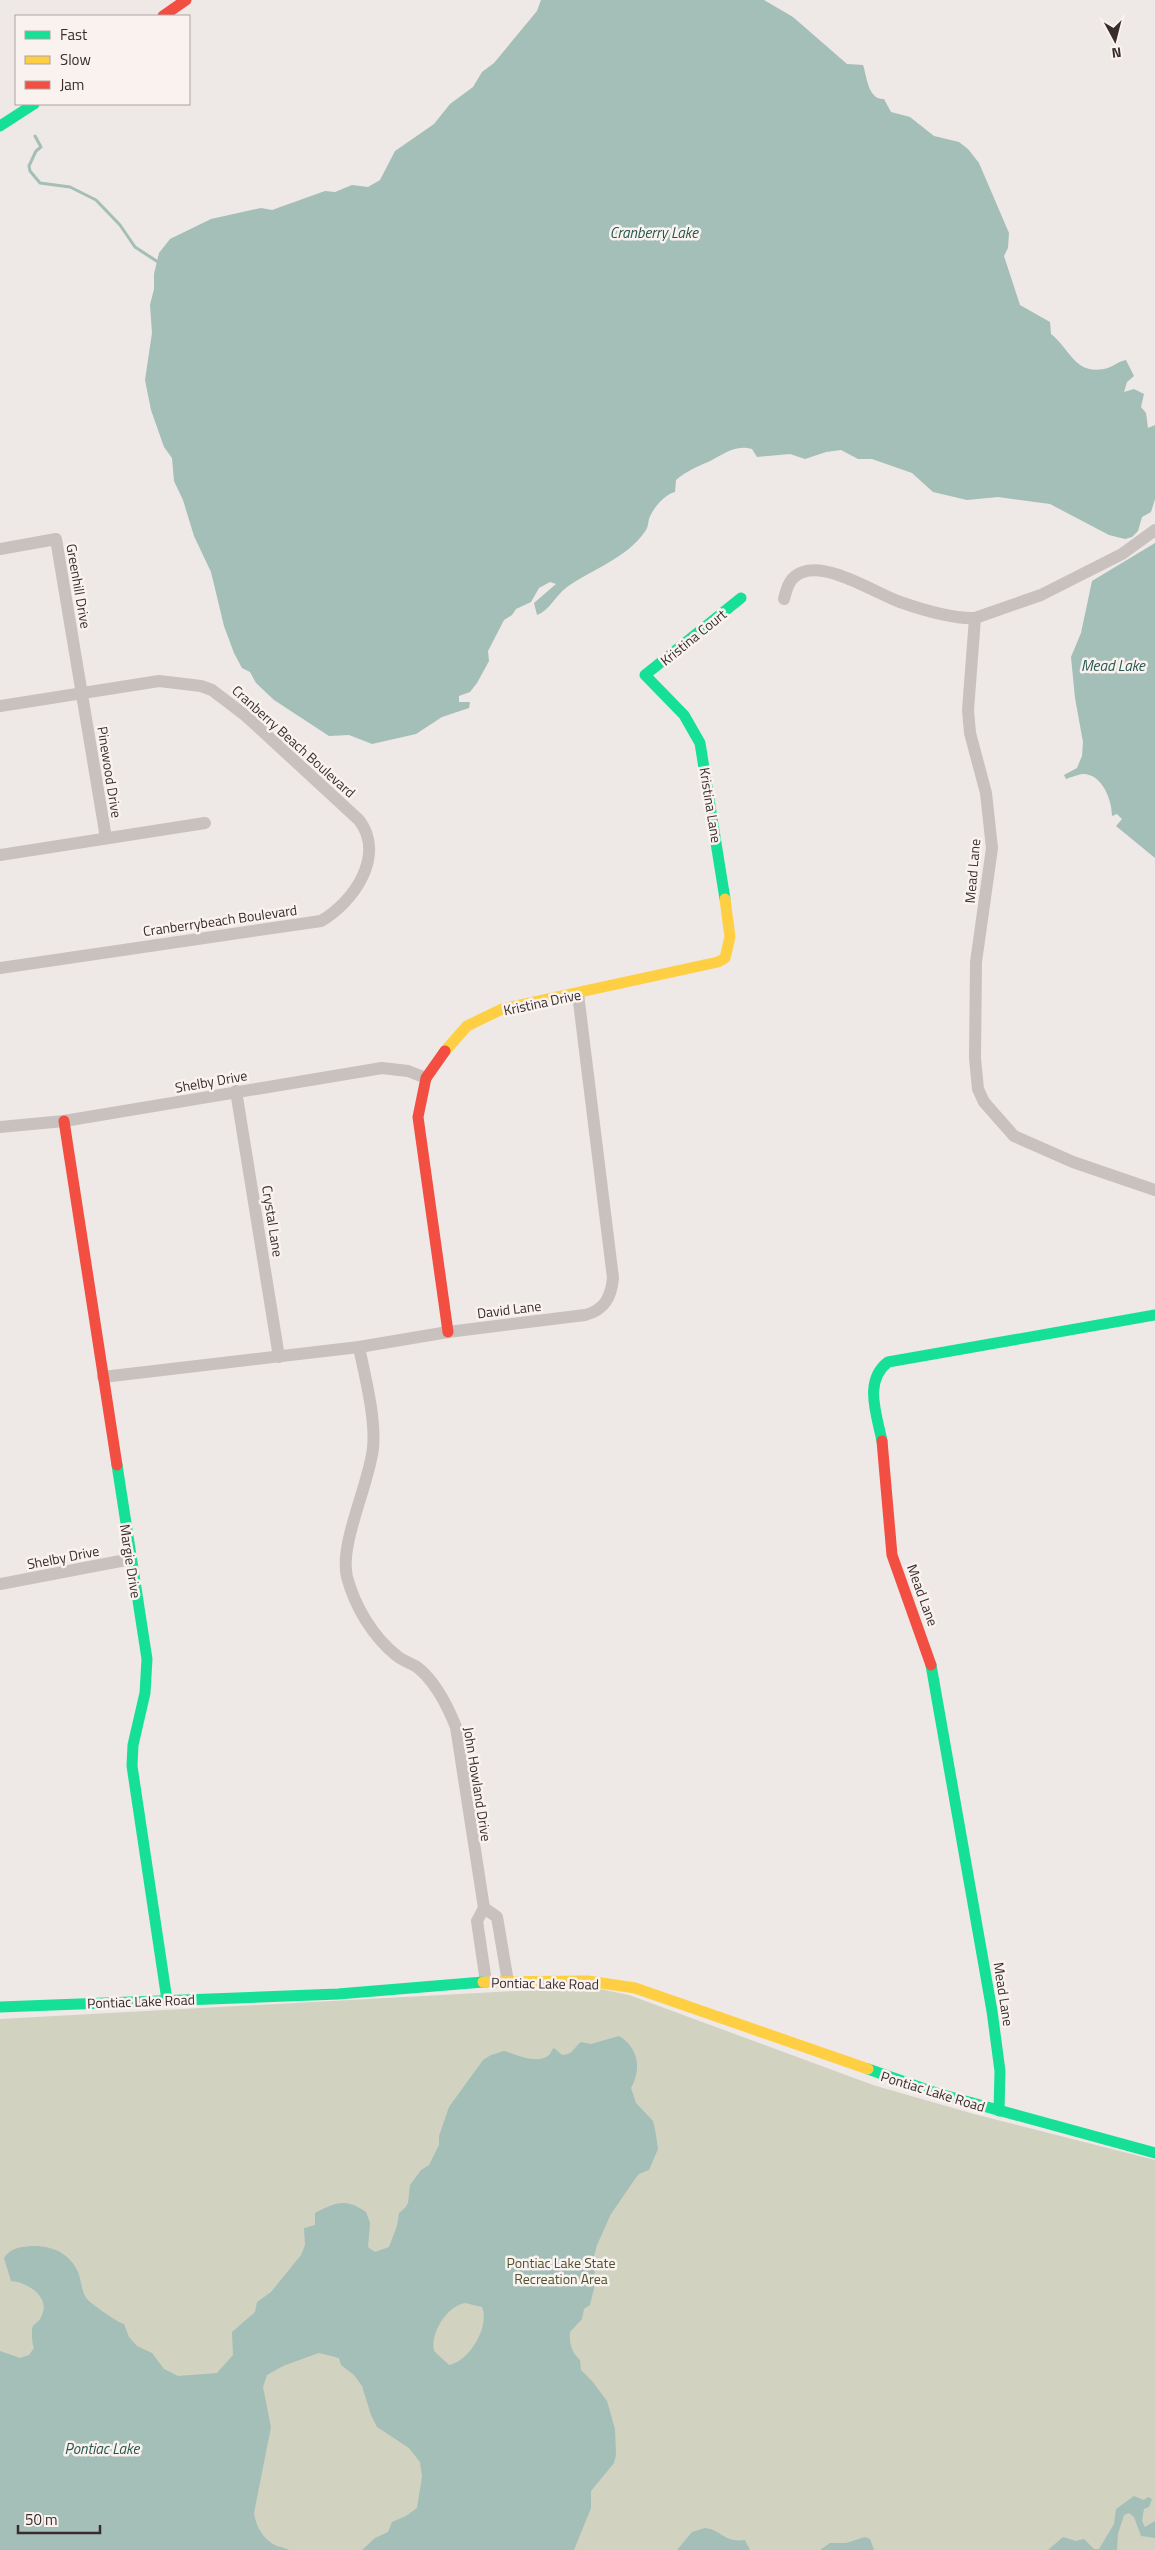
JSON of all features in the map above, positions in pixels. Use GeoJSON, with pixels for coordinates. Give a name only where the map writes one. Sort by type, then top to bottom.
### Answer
{"type":"FeatureCollection","features":[{"type":"Feature","properties":{"kind":"main road"},"geometry":{"type":"LineString","coordinates":[[164,15],[186,0]]}},
{"type":"Feature","properties":{"kind":"main road"},"geometry":{"type":"LineString","coordinates":[[0,126],[32,105]]}},
{"type":"Feature","properties":{"kind":"main road","name":"Kristina Court"},"geometry":{"type":"LineString","coordinates":[[645,675],[741,598]]}},
{"type":"Feature","properties":{"kind":"main road","name":"Kristina Lane"},"geometry":{"type":"LineString","coordinates":[[645,675],[681,709],[695,729],[700,743],[730,937],[726,955]]}},
{"type":"Feature","properties":{"kind":"main road","name":"Kristina Drive"},"geometry":{"type":"LineString","coordinates":[[448,1332],[419,1136],[418,1117],[426,1078],[441,1055],[467,1026],[502,1009],[578,994],[718,962],[726,958],[726,955]]}},
{"type":"Feature","properties":{"kind":"main road","name":"Margie Drive"},"geometry":{"type":"LineString","coordinates":[[64,1121],[147,1659],[147,1679],[133,1745],[132,1766],[167,2000]]}},
{"type":"Feature","properties":{"kind":"main road","name":"Mead Lane"},"geometry":{"type":"LineString","coordinates":[[999,2111],[1000,2071],[992,2011],[932,1663],[896,1569],[891,1545],[885,1504],[884,1455],[874,1381],[880,1367],[888,1362],[1155,1315]]}},
{"type":"Feature","properties":{"kind":"main road","name":"Pontiac Lake Road"},"geometry":{"type":"LineString","coordinates":[[0,2007],[338,1994],[486,1982],[588,1981],[635,1988],[873,2072],[999,2111],[1155,2153]]}},
{"type":"Feature","properties":{"kind":"street"},"geometry":{"type":"LineString","coordinates":[[784,598],[788,584],[793,578],[802,572],[812,570],[840,575],[901,602],[963,619],[975,618],[1041,595],[1122,554],[1155,530]]}},
{"type":"Feature","properties":{"kind":"street","name":"Greenhill Drive"},"geometry":{"type":"LineString","coordinates":[[0,549],[56,539],[82,694]]}},
{"type":"Feature","properties":{"kind":"street","name":"Mead Lane"},"geometry":{"type":"LineString","coordinates":[[975,618],[968,710],[970,732],[986,793],[992,848],[976,962],[974,1058],[978,1089],[984,1102],[1014,1136],[1073,1162],[1155,1190]]}},
{"type":"Feature","properties":{"kind":"street","name":"Cranberry Beach Boulevard"},"geometry":{"type":"LineString","coordinates":[[0,706],[159,681],[182,682],[212,690],[246,716],[359,820]]}},
{"type":"Feature","properties":{"kind":"street","name":"Pinewood Drive"},"geometry":{"type":"LineString","coordinates":[[0,855],[106,838],[82,694]]}},
{"type":"Feature","properties":{"kind":"street","name":"Cranberrybeach Boulevard"},"geometry":{"type":"LineString","coordinates":[[0,968],[322,921],[338,912],[352,896],[370,857],[366,828],[359,820]]}},
{"type":"Feature","properties":{"kind":"street"},"geometry":{"type":"LineString","coordinates":[[106,838],[205,823]]}},
{"type":"Feature","properties":{"kind":"street","name":"David Lane"},"geometry":{"type":"LineString","coordinates":[[104,1377],[359,1347],[448,1332],[594,1313],[608,1300],[613,1278],[610,1241],[578,994]]}},
{"type":"Feature","properties":{"kind":"street","name":"Shelby Drive"},"geometry":{"type":"LineString","coordinates":[[0,1127],[64,1121],[382,1068],[408,1071],[426,1078]]}},
{"type":"Feature","properties":{"kind":"street","name":"Crystal Lane"},"geometry":{"type":"LineString","coordinates":[[236,1091],[279,1356]]}},
{"type":"Feature","properties":{"kind":"street","name":"John Howland Drive"},"geometry":{"type":"LineString","coordinates":[[359,1347],[367,1388],[373,1446],[370,1469],[346,1557],[347,1575],[361,1613],[372,1629],[398,1656],[418,1668],[447,1706],[456,1727],[484,1908],[477,1921],[486,1982]]}},
{"type":"Feature","properties":{"kind":"street","name":"Shelby Drive"},"geometry":{"type":"LineString","coordinates":[[0,1584],[131,1559]]}},
{"type":"Feature","properties":{"kind":"street"},"geometry":{"type":"LineString","coordinates":[[484,1908],[497,1917],[508,1982]]}},
{"type":"Feature","properties":{"kind":"green space","name":"Pontiac Lake State Recreation Area"},"geometry":{"type":"Polygon","coordinates":[[[590,1987],[629,1995],[873,2085],[974,2114],[1155,2160],[1155,2550],[0,2550],[0,2019],[590,1987]]]}},
{"type":"Feature","properties":{"kind":"water","name":"Cranberry Lake"},"geometry":{"type":"Polygon","coordinates":[[[541,0],[764,0],[793,17],[847,64],[863,65],[871,92],[875,96],[884,99],[891,112],[910,117],[934,136],[959,142],[968,149],[979,163],[1009,233],[1008,248],[1004,256],[1020,305],[1050,322],[1051,334],[1079,364],[1086,368],[1094,370],[1104,369],[1126,360],[1134,376],[1127,382],[1124,392],[1134,389],[1144,394],[1141,407],[1146,413],[1148,428],[1155,425],[1155,499],[1151,512],[1142,517],[1138,531],[1132,537],[1125,539],[1109,535],[1050,504],[998,497],[967,500],[933,492],[912,473],[872,459],[858,459],[841,450],[826,452],[805,459],[790,454],[757,457],[752,449],[734,449],[684,474],[676,480],[675,492],[667,496],[656,506],[649,519],[647,529],[620,556],[567,587],[541,613],[537,615],[534,603],[556,584],[550,582],[539,588],[531,602],[516,609],[512,615],[504,620],[488,651],[489,661],[477,683],[470,692],[459,696],[459,702],[470,702],[469,708],[442,717],[416,734],[372,744],[349,735],[329,736],[274,700],[256,683],[250,672],[242,668],[234,653],[224,626],[211,572],[194,536],[183,500],[174,481],[172,458],[164,447],[151,410],[145,380],[152,333],[150,305],[159,253],[170,239],[211,219],[261,208],[272,210],[325,191],[335,192],[352,185],[368,187],[380,180],[395,151],[434,124],[450,104],[473,87],[482,72],[494,63],[537,11],[541,0]]]}},
{"type":"Feature","properties":{"kind":"water","name":"Mead Lake"},"geometry":{"type":"Polygon","coordinates":[[[1155,543],[1155,858],[1116,826],[1122,819],[1117,814],[1112,816],[1108,795],[1095,778],[1082,774],[1066,779],[1064,775],[1077,768],[1082,756],[1083,742],[1075,698],[1071,657],[1081,633],[1092,581],[1155,543]]]}},
{"type":"Feature","properties":{"kind":"water","name":"Pontiac Lake"},"geometry":{"type":"Polygon","coordinates":[[[619,2036],[634,2052],[637,2066],[631,2088],[636,2103],[653,2121],[658,2149],[649,2170],[639,2174],[611,2214],[594,2256],[595,2284],[590,2305],[584,2309],[582,2319],[570,2332],[572,2348],[580,2360],[581,2370],[607,2401],[615,2429],[616,2455],[614,2463],[591,2491],[591,2508],[574,2550],[362,2550],[375,2538],[388,2532],[392,2522],[406,2516],[417,2508],[422,2477],[420,2462],[409,2448],[377,2427],[371,2415],[362,2386],[354,2375],[341,2365],[339,2358],[319,2353],[283,2366],[267,2375],[263,2387],[271,2427],[254,2513],[258,2527],[263,2535],[275,2545],[289,2550],[0,2550],[0,2351],[20,2358],[29,2355],[34,2348],[32,2328],[39,2321],[44,2310],[41,2298],[36,2292],[24,2284],[11,2281],[4,2258],[9,2252],[19,2248],[38,2246],[53,2249],[65,2255],[75,2265],[86,2298],[106,2314],[124,2324],[129,2337],[137,2346],[152,2353],[164,2369],[178,2376],[217,2373],[233,2355],[232,2332],[255,2312],[257,2302],[271,2292],[301,2255],[305,2245],[304,2228],[315,2225],[315,2213],[340,2203],[359,2207],[366,2212],[370,2223],[368,2247],[375,2252],[389,2247],[397,2226],[399,2213],[408,2203],[410,2185],[421,2170],[429,2165],[439,2145],[439,2136],[449,2107],[483,2060],[504,2051],[527,2058],[540,2059],[550,2054],[554,2048],[562,2055],[571,2052],[581,2042],[591,2044],[619,2036]],[[465,2303],[458,2305],[441,2321],[433,2344],[434,2351],[449,2365],[464,2357],[476,2342],[483,2324],[484,2315],[482,2307],[465,2303]]]}},
{"type":"Feature","properties":{"kind":"water"},"geometry":{"type":"Polygon","coordinates":[[[1134,2496],[1144,2500],[1148,2497],[1152,2499],[1149,2507],[1144,2509],[1142,2521],[1145,2527],[1155,2521],[1155,2538],[1141,2536],[1134,2517],[1129,2513],[1124,2515],[1118,2534],[1117,2550],[1048,2550],[1063,2537],[1076,2541],[1084,2539],[1094,2549],[1099,2549],[1114,2524],[1116,2509],[1134,2496]]]}},
{"type":"Feature","properties":{"kind":"water"},"geometry":{"type":"Polygon","coordinates":[[[705,2528],[711,2529],[732,2540],[745,2540],[750,2550],[677,2550],[692,2532],[705,2528]]]}},
{"type":"Feature","properties":{"kind":"water"},"geometry":{"type":"Polygon","coordinates":[[[865,2537],[870,2539],[874,2550],[820,2550],[830,2543],[846,2543],[865,2537]]]}},
{"type":"Feature","properties":{"kind":"waterway"},"geometry":{"type":"LineString","coordinates":[[35,136],[41,147],[36,151],[29,166],[30,171],[40,183],[70,187],[96,200],[120,225],[135,247],[158,262]]}},
{"type":"Feature","properties":{"kind":"traffic: fast"},"geometry":{"type":"LineString","coordinates":[[0,126],[32,105]]}},
{"type":"Feature","properties":{"kind":"traffic: fast"},"geometry":{"type":"LineString","coordinates":[[725,899],[700,743],[684,715],[645,675],[741,598]]}},
{"type":"Feature","properties":{"kind":"traffic: fast"},"geometry":{"type":"LineString","coordinates":[[882,1441],[875,1410],[874,1388],[880,1370],[888,1362],[1155,1315]]}},
{"type":"Feature","properties":{"kind":"traffic: fast"},"geometry":{"type":"LineString","coordinates":[[117,1465],[147,1659],[145,1693],[133,1745],[132,1766],[167,2000]]}},
{"type":"Feature","properties":{"kind":"traffic: fast"},"geometry":{"type":"LineString","coordinates":[[931,1665],[992,2011],[1000,2071],[999,2111]]}},
{"type":"Feature","properties":{"kind":"traffic: fast"},"geometry":{"type":"LineString","coordinates":[[0,2007],[338,1994],[483,1982]]}},
{"type":"Feature","properties":{"kind":"traffic: fast"},"geometry":{"type":"LineString","coordinates":[[868,2069],[936,2093],[1155,2153]]}},
{"type":"Feature","properties":{"kind":"traffic: slow"},"geometry":{"type":"LineString","coordinates":[[445,1051],[467,1026],[502,1009],[718,962],[725,958],[730,937],[725,899]]}},
{"type":"Feature","properties":{"kind":"traffic: slow"},"geometry":{"type":"LineString","coordinates":[[483,1982],[588,1981],[635,1988],[868,2069]]}},
{"type":"Feature","properties":{"kind":"traffic: jam"},"geometry":{"type":"LineString","coordinates":[[164,15],[186,0]]}},
{"type":"Feature","properties":{"kind":"traffic: jam"},"geometry":{"type":"LineString","coordinates":[[445,1051],[426,1078],[418,1117],[448,1332]]}},
{"type":"Feature","properties":{"kind":"traffic: jam"},"geometry":{"type":"LineString","coordinates":[[64,1121],[117,1465]]}},
{"type":"Feature","properties":{"kind":"traffic: jam"},"geometry":{"type":"LineString","coordinates":[[882,1441],[892,1555],[931,1665]]}}]}
